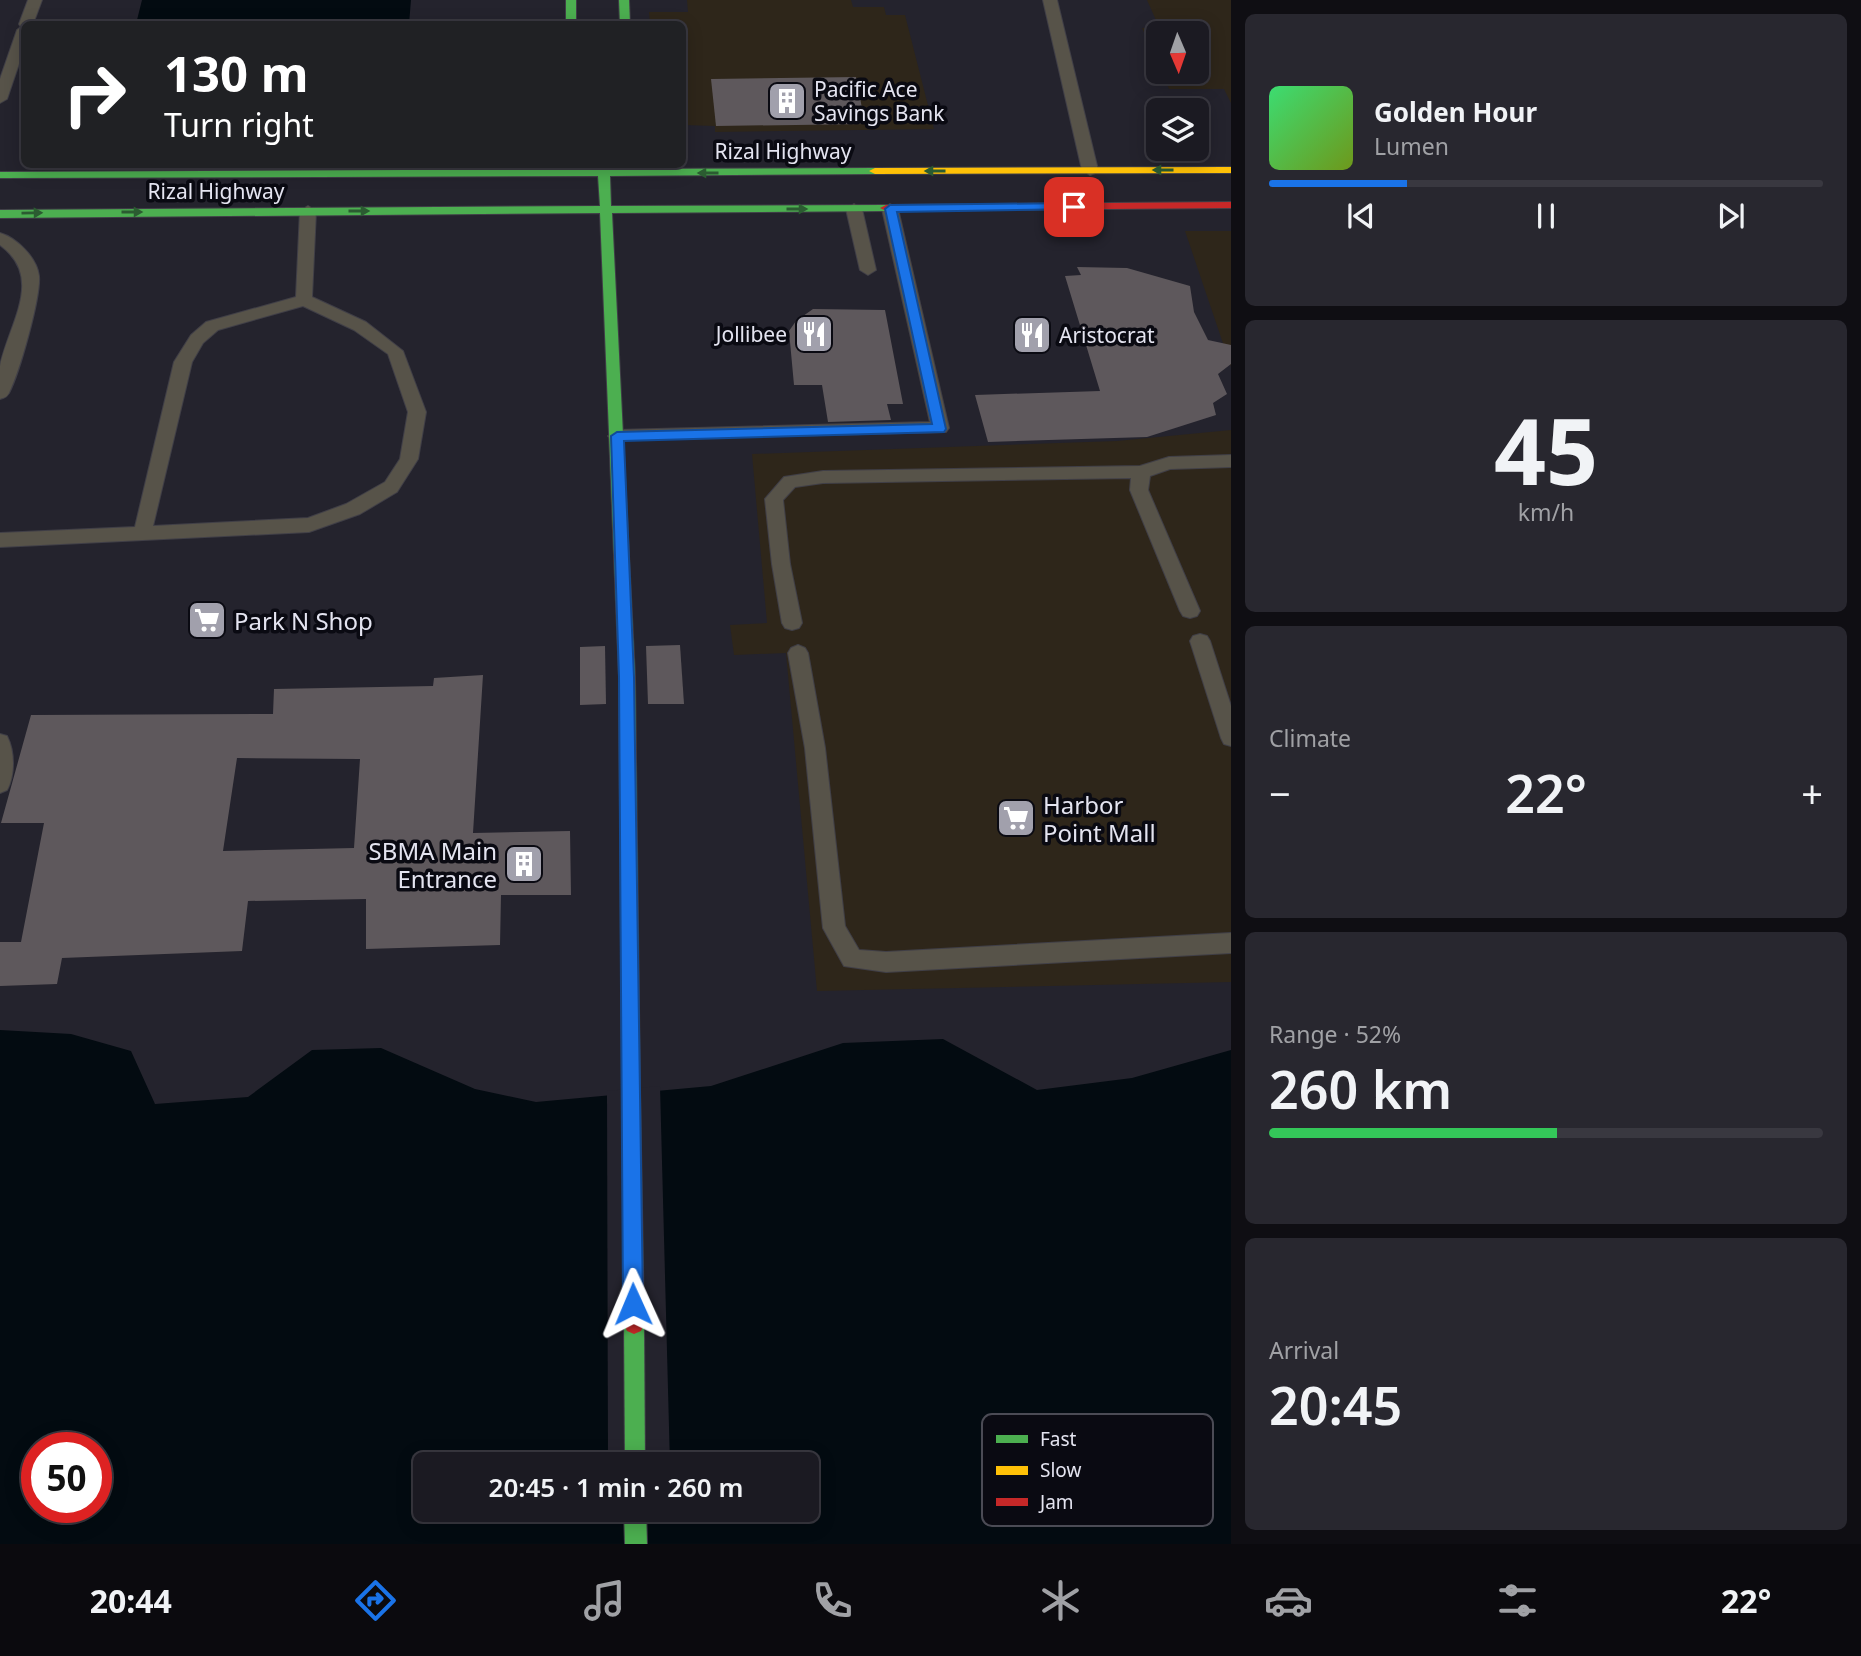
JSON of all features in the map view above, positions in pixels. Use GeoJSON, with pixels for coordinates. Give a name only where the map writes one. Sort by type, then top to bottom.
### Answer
{"type":"FeatureCollection","features":[{"type":"Feature","properties":{"kind":"main road"},"geometry":{"type":"LineString","coordinates":[[571,0],[571,21]]}},
{"type":"Feature","properties":{"kind":"main road"},"geometry":{"type":"LineString","coordinates":[[624,0],[625,21]]}},
{"type":"Feature","properties":{"kind":"main road"},"geometry":{"type":"LineString","coordinates":[[604,168],[627,677],[635,1452]]}},
{"type":"Feature","properties":{"kind":"main road","name":"Rizal Highway"},"geometry":{"type":"LineString","coordinates":[[0,175],[604,168],[1231,170]]}},
{"type":"Feature","properties":{"kind":"main road","name":"Rizal Highway"},"geometry":{"type":"LineString","coordinates":[[0,214],[1231,205]]}},
{"type":"Feature","properties":{"kind":"main road"},"geometry":{"type":"LineString","coordinates":[[635,1522],[636,1544]]}},
{"type":"Feature","properties":{"kind":"lane"},"geometry":{"type":"LineString","coordinates":[[27,21],[35,0]]}},
{"type":"Feature","properties":{"kind":"lane"},"geometry":{"type":"LineString","coordinates":[[1051,0],[1090,170]]}},
{"type":"Feature","properties":{"kind":"lane"},"geometry":{"type":"LineString","coordinates":[[0,99],[21,39]]}},
{"type":"Feature","properties":{"kind":"lane"},"geometry":{"type":"LineString","coordinates":[[854,209],[868,270]]}},
{"type":"Feature","properties":{"kind":"lane"},"geometry":{"type":"LineString","coordinates":[[617,436],[940,429],[890,209]]}},
{"type":"Feature","properties":{"kind":"lane"},"geometry":{"type":"LineString","coordinates":[[304,300],[307,211]]}},
{"type":"Feature","properties":{"kind":"lane"},"geometry":{"type":"LineString","coordinates":[[0,238],[26,259],[32,277],[16,345],[0,393]]}},
{"type":"Feature","properties":{"kind":"lane"},"geometry":{"type":"LineString","coordinates":[[2,546],[309,525],[353,509],[391,487],[409,459],[416,412],[395,351],[360,326],[304,300],[212,326],[197,339],[183,362],[142,535]]}},
{"type":"Feature","properties":{"kind":"lane"},"geometry":{"type":"LineString","coordinates":[[792,623],[781,564],[774,499],[790,481],[823,477],[1141,472],[1169,463],[1231,461]]}},
{"type":"Feature","properties":{"kind":"lane"},"geometry":{"type":"LineString","coordinates":[[1141,472],[1139,490],[1190,611]]}},
{"type":"Feature","properties":{"kind":"lane"},"geometry":{"type":"LineString","coordinates":[[1199,641],[1231,738]]}},
{"type":"Feature","properties":{"kind":"lane"},"geometry":{"type":"LineString","coordinates":[[798,653],[815,748],[834,928],[852,959],[886,962],[1231,943]]}},
{"type":"Feature","properties":{"kind":"lane"},"geometry":{"type":"LineString","coordinates":[[0,742],[3,760],[0,784]]}},
{"type":"Feature","properties":{"kind":"shaded area"},"geometry":{"type":"Polygon","coordinates":[[[142,0],[411,0],[409,21],[137,21],[142,0]]]}},
{"type":"Feature","properties":{"kind":"shaded area"},"geometry":{"type":"Polygon","coordinates":[[[687,0],[851,0],[853,7],[884,7],[886,15],[905,15],[934,129],[715,132],[715,126],[686,125],[686,21],[650,21],[649,12],[688,12],[687,0]]]}},
{"type":"Feature","properties":{"kind":"shaded area"},"geometry":{"type":"Polygon","coordinates":[[[1147,0],[1231,0],[1231,103],[1224,89],[1169,89],[1167,84],[1209,84],[1209,21],[1156,21],[1147,0]]]}},
{"type":"Feature","properties":{"kind":"shaded area"},"geometry":{"type":"Polygon","coordinates":[[[1185,231],[1231,231],[1231,367],[1185,231]]]}},
{"type":"Feature","properties":{"kind":"shaded area","name":"Harbor Point Mall"},"geometry":{"type":"Polygon","coordinates":[[[1231,430],[1231,982],[817,991],[786,653],[734,655],[730,625],[767,623],[752,454],[1117,441],[1231,430]]]}},
{"type":"Feature","properties":{"kind":"shaded area"},"geometry":{"type":"Polygon","coordinates":[[[0,1030],[71,1034],[131,1051],[155,1104],[248,1097],[312,1050],[381,1048],[475,1089],[536,1102],[711,1086],[843,1043],[943,1039],[1037,1090],[1132,1078],[1231,1050],[1231,1544],[0,1544],[0,1030]]]}},
{"type":"Feature","properties":{"kind":"pier"},"geometry":{"type":"Polygon","coordinates":[[[660,1086],[670,1452],[608,1452],[607,1091],[660,1086]]]}},
{"type":"Feature","properties":{"kind":"building","name":"Pacific Ace Savings Bank"},"geometry":{"type":"Polygon","coordinates":[[[856,77],[865,124],[716,126],[711,79],[856,77]]]}},
{"type":"Feature","properties":{"kind":"building"},"geometry":{"type":"Polygon","coordinates":[[[1077,267],[1127,268],[1190,286],[1194,312],[1208,340],[1231,345],[1231,364],[1218,374],[1227,394],[1213,403],[1216,415],[1147,437],[988,442],[975,395],[1100,391],[1065,276],[1081,275],[1077,267]]]}},
{"type":"Feature","properties":{"kind":"building"},"geometry":{"type":"Polygon","coordinates":[[[813,309],[885,310],[903,404],[887,404],[891,420],[828,422],[822,385],[794,385],[789,331],[796,321],[813,309]]]}},
{"type":"Feature","properties":{"kind":"building"},"geometry":{"type":"Polygon","coordinates":[[[680,645],[684,704],[648,704],[646,646],[680,645]]]}},
{"type":"Feature","properties":{"kind":"building"},"geometry":{"type":"Polygon","coordinates":[[[605,646],[606,704],[580,705],[580,647],[605,646]]]}},
{"type":"Feature","properties":{"kind":"building"},"geometry":{"type":"Polygon","coordinates":[[[483,675],[473,833],[570,831],[571,895],[501,895],[500,945],[366,949],[366,899],[248,901],[242,951],[62,958],[57,984],[0,986],[0,942],[21,942],[44,823],[1,823],[31,715],[273,714],[274,689],[433,686],[434,678],[483,675]],[[237,758],[223,851],[354,848],[360,759],[237,758]]]}},
{"type":"Feature","properties":{"kind":"traffic: fast"},"geometry":{"type":"LineString","coordinates":[[571,0],[571,21]]}},
{"type":"Feature","properties":{"kind":"traffic: fast"},"geometry":{"type":"LineString","coordinates":[[624,0],[625,21]]}},
{"type":"Feature","properties":{"kind":"traffic: fast"},"geometry":{"type":"LineString","coordinates":[[608,168],[604,174],[627,677],[631,1088]]}},
{"type":"Feature","properties":{"kind":"traffic: fast"},"geometry":{"type":"LineString","coordinates":[[0,175],[875,171]]}},
{"type":"Feature","properties":{"kind":"traffic: fast"},"geometry":{"type":"LineString","coordinates":[[0,214],[886,208]]}},
{"type":"Feature","properties":{"kind":"traffic: fast"},"geometry":{"type":"LineString","coordinates":[[634,1324],[635,1452]]}},
{"type":"Feature","properties":{"kind":"traffic: fast"},"geometry":{"type":"LineString","coordinates":[[635,1522],[636,1544]]}},
{"type":"Feature","properties":{"kind":"traffic: slow"},"geometry":{"type":"LineString","coordinates":[[875,171],[1231,170]]}},
{"type":"Feature","properties":{"kind":"traffic: jam"},"geometry":{"type":"LineString","coordinates":[[886,208],[1231,205]]}},
{"type":"Feature","properties":{"kind":"traffic: jam"},"geometry":{"type":"LineString","coordinates":[[631,1088],[634,1324]]}},
{"type":"Feature","properties":{"kind":"place","name":"Pacific Ace Savings Bank"},"geometry":{"type":"Point","coordinates":[787,101]}},
{"type":"Feature","properties":{"kind":"place","name":"Jollibee"},"geometry":{"type":"Point","coordinates":[814,334]}},
{"type":"Feature","properties":{"kind":"place","name":"Aristocrat"},"geometry":{"type":"Point","coordinates":[1032,335]}},
{"type":"Feature","properties":{"kind":"place","name":"Park N Shop"},"geometry":{"type":"Point","coordinates":[207,620]}},
{"type":"Feature","properties":{"kind":"place","name":"Harbor Point Mall"},"geometry":{"type":"Point","coordinates":[1016,818]}},
{"type":"Feature","properties":{"kind":"place","name":"SBMA Main Entrance"},"geometry":{"type":"Point","coordinates":[524,864]}},
{"type":"Feature","properties":{"kind":"route"},"geometry":{"type":"LineString","coordinates":[[633,1304],[627,677],[617,436],[940,429],[890,209],[1074,207]]}}]}
